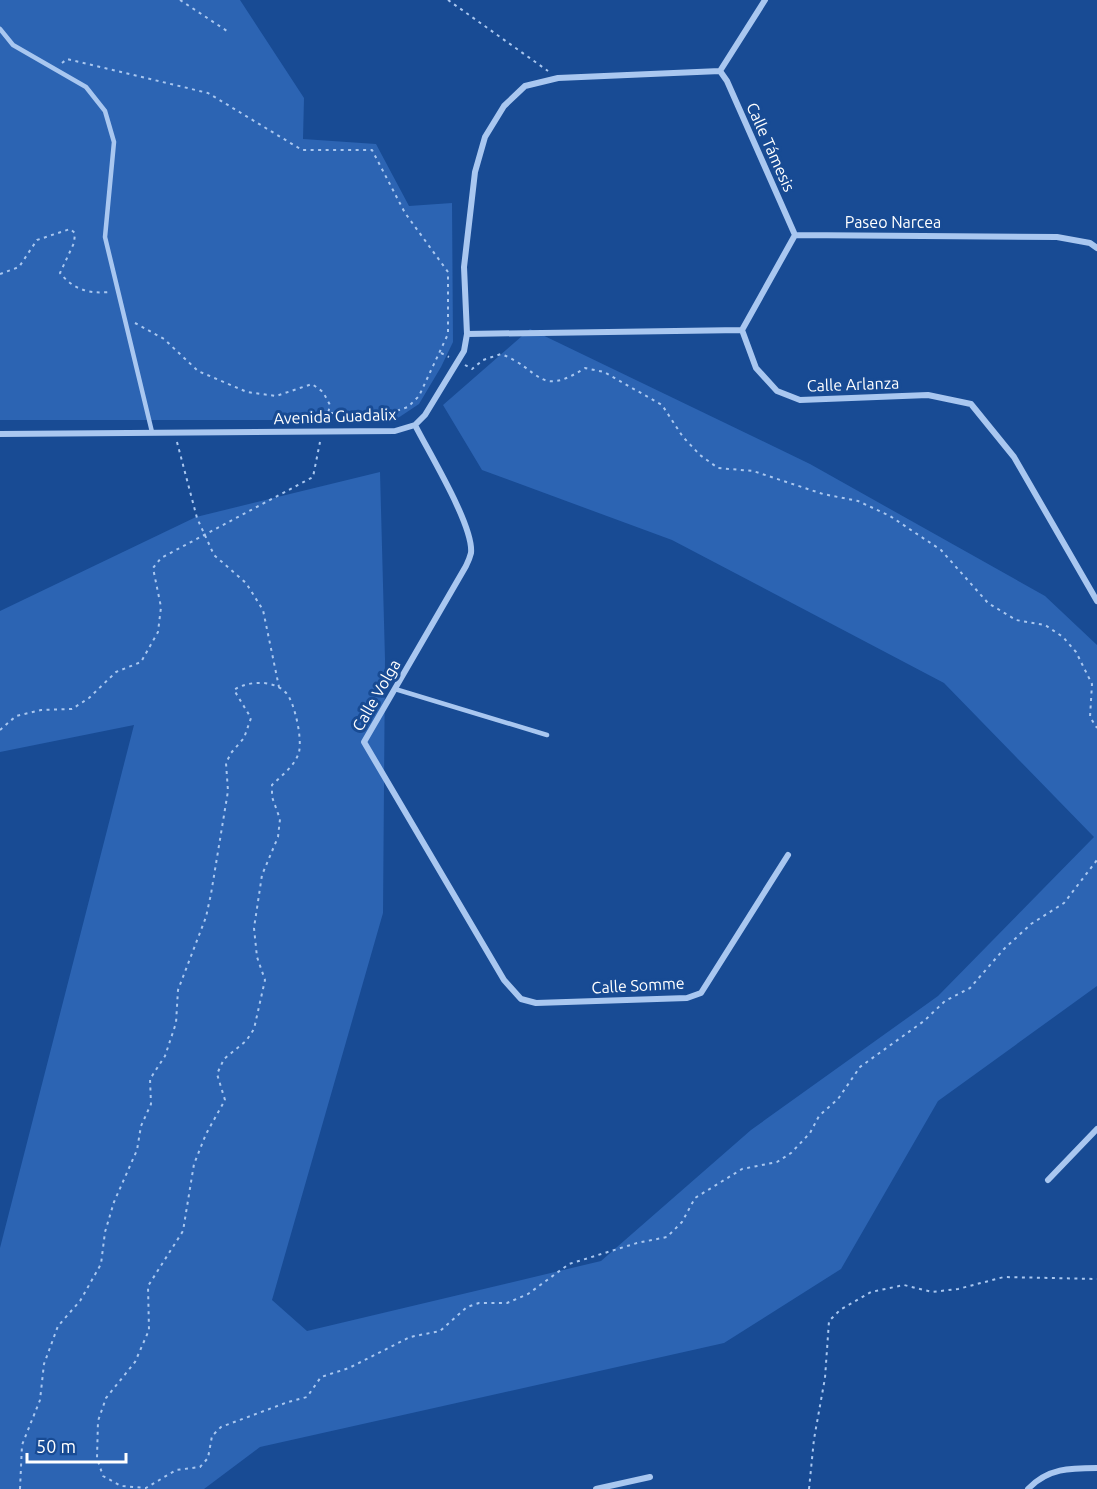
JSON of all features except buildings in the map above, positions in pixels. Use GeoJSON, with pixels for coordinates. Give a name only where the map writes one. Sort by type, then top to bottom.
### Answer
{"type":"FeatureCollection","features":[{"type":"Feature","properties":{"kind":"street"},"geometry":{"type":"LineString","coordinates":[[720,71],[765,0]]}},
{"type":"Feature","properties":{"kind":"street","name":"Avenida Guadalix"},"geometry":{"type":"LineString","coordinates":[[0,434],[395,431],[415,425],[425,415],[464,351],[467,334],[465,255],[475,172],[485,137],[504,106],[525,86],[558,78],[720,71]]}},
{"type":"Feature","properties":{"kind":"street","name":"Calle Támesis"},"geometry":{"type":"LineString","coordinates":[[720,71],[727,81],[795,235]]}},
{"type":"Feature","properties":{"kind":"street"},"geometry":{"type":"LineString","coordinates":[[467,334],[742,330],[795,235]]}},
{"type":"Feature","properties":{"kind":"street","name":"Paseo Narcea"},"geometry":{"type":"LineString","coordinates":[[795,235],[1057,237],[1090,243],[1097,248]]}},
{"type":"Feature","properties":{"kind":"street","name":"Calle Arlanza"},"geometry":{"type":"LineString","coordinates":[[742,330],[756,368],[777,391],[800,400],[928,395],[971,404],[1014,457],[1097,601]]}},
{"type":"Feature","properties":{"kind":"street","name":"Calle Volga"},"geometry":{"type":"LineString","coordinates":[[415,425],[459,512],[469,537],[471,552],[466,566],[364,742],[504,980],[521,999]]}},
{"type":"Feature","properties":{"kind":"street","name":"Calle Somme"},"geometry":{"type":"LineString","coordinates":[[521,999],[536,1003],[687,998],[701,993],[789,855]]}},
{"type":"Feature","properties":{"kind":"street"},"geometry":{"type":"LineString","coordinates":[[1048,1180],[1097,1130]]}},
{"type":"Feature","properties":{"kind":"street"},"geometry":{"type":"LineString","coordinates":[[1028,1489],[1051,1472],[1068,1468],[1097,1468]]}},
{"type":"Feature","properties":{"kind":"street"},"geometry":{"type":"LineString","coordinates":[[596,1489],[651,1477]]}},
{"type":"Feature","properties":{"kind":"lane"},"geometry":{"type":"LineString","coordinates":[[0,30],[13,45],[52,70],[86,87],[105,111],[114,142],[105,237],[152,432]]}},
{"type":"Feature","properties":{"kind":"lane"},"geometry":{"type":"LineString","coordinates":[[395,689],[547,735]]}},
{"type":"Feature","properties":{"kind":"path"},"geometry":{"type":"LineString","coordinates":[[180,0],[227,31]]}},
{"type":"Feature","properties":{"kind":"path"},"geometry":{"type":"LineString","coordinates":[[448,0],[558,78]]}},
{"type":"Feature","properties":{"kind":"path"},"geometry":{"type":"LineString","coordinates":[[52,70],[67,59],[208,93],[302,150],[372,150],[405,213],[448,272],[448,334],[419,396],[408,407],[390,413],[328,413]]}},
{"type":"Feature","properties":{"kind":"path"},"geometry":{"type":"LineString","coordinates":[[0,274],[20,267],[37,240],[70,229],[75,233],[74,243],[60,273],[70,286],[94,293],[118,291]]}},
{"type":"Feature","properties":{"kind":"path"},"geometry":{"type":"LineString","coordinates":[[0,730],[16,716],[41,710],[72,710],[89,698],[116,672],[141,662],[158,632],[161,607],[153,568],[161,558],[313,477],[330,405],[323,392],[312,384],[276,396],[247,392],[198,371],[164,339],[124,317]]}},
{"type":"Feature","properties":{"kind":"path"},"geometry":{"type":"LineString","coordinates":[[441,353],[472,369],[483,360],[501,354],[519,361],[538,379],[553,383],[565,381],[585,368],[604,372],[662,405],[683,437],[700,455],[718,468],[753,471],[823,494],[858,501],[890,516],[941,550],[988,603],[1016,620],[1045,625],[1063,637],[1076,652],[1092,684],[1090,717],[1097,728]]}},
{"type":"Feature","properties":{"kind":"path"},"geometry":{"type":"LineString","coordinates":[[174,432],[197,518],[214,555],[246,583],[263,610],[279,687]]}},
{"type":"Feature","properties":{"kind":"path"},"geometry":{"type":"LineString","coordinates":[[20,1489],[22,1445],[40,1400],[44,1364],[58,1326],[80,1300],[101,1264],[105,1232],[114,1202],[138,1150],[141,1126],[151,1104],[150,1079],[165,1056],[176,1023],[178,990],[206,917],[228,791],[226,764],[231,753],[244,738],[250,718],[234,690],[243,684],[263,683],[279,687],[289,697],[298,728],[299,751],[294,763],[272,785],[272,797],[280,819],[278,837],[262,875],[254,928],[258,957],[265,980],[255,1029],[246,1041],[224,1059],[217,1074],[225,1100],[206,1134],[194,1164],[183,1231],[148,1286],[149,1330],[135,1362],[106,1398],[98,1421],[97,1458],[103,1476],[122,1486],[146,1488],[176,1470],[200,1467],[208,1458],[212,1436],[221,1427],[307,1397],[321,1377],[349,1368],[410,1337],[440,1331],[467,1307],[479,1303],[507,1303],[528,1294],[569,1264],[667,1237],[682,1222],[695,1198],[742,1169],[777,1162],[791,1153],[810,1133],[819,1116],[838,1099],[860,1067],[924,1021],[945,1001],[970,988],[1018,937],[1064,903],[1097,860]]}},
{"type":"Feature","properties":{"kind":"path"},"geometry":{"type":"LineString","coordinates":[[809,1489],[813,1438],[825,1378],[829,1321],[840,1310],[871,1292],[904,1285],[932,1292],[958,1289],[1004,1277],[1097,1279]]}},
{"type":"Feature","properties":{"kind":"shaded area"},"geometry":{"type":"Polygon","coordinates":[[[0,0],[240,0],[304,98],[303,139],[376,144],[409,206],[452,203],[453,342],[419,404],[395,420],[0,420],[0,0]]]}},
{"type":"Feature","properties":{"kind":"shaded area"},"geometry":{"type":"Polygon","coordinates":[[[530,329],[810,464],[1045,596],[1097,645],[1097,986],[938,1101],[841,1269],[724,1343],[260,1447],[204,1489],[0,1489],[0,1248],[134,725],[0,752],[0,611],[196,517],[380,472],[385,659],[383,913],[272,1300],[307,1331],[601,1261],[751,1130],[938,996],[1094,837],[944,683],[672,540],[482,470],[443,405],[530,329]]]}}]}
